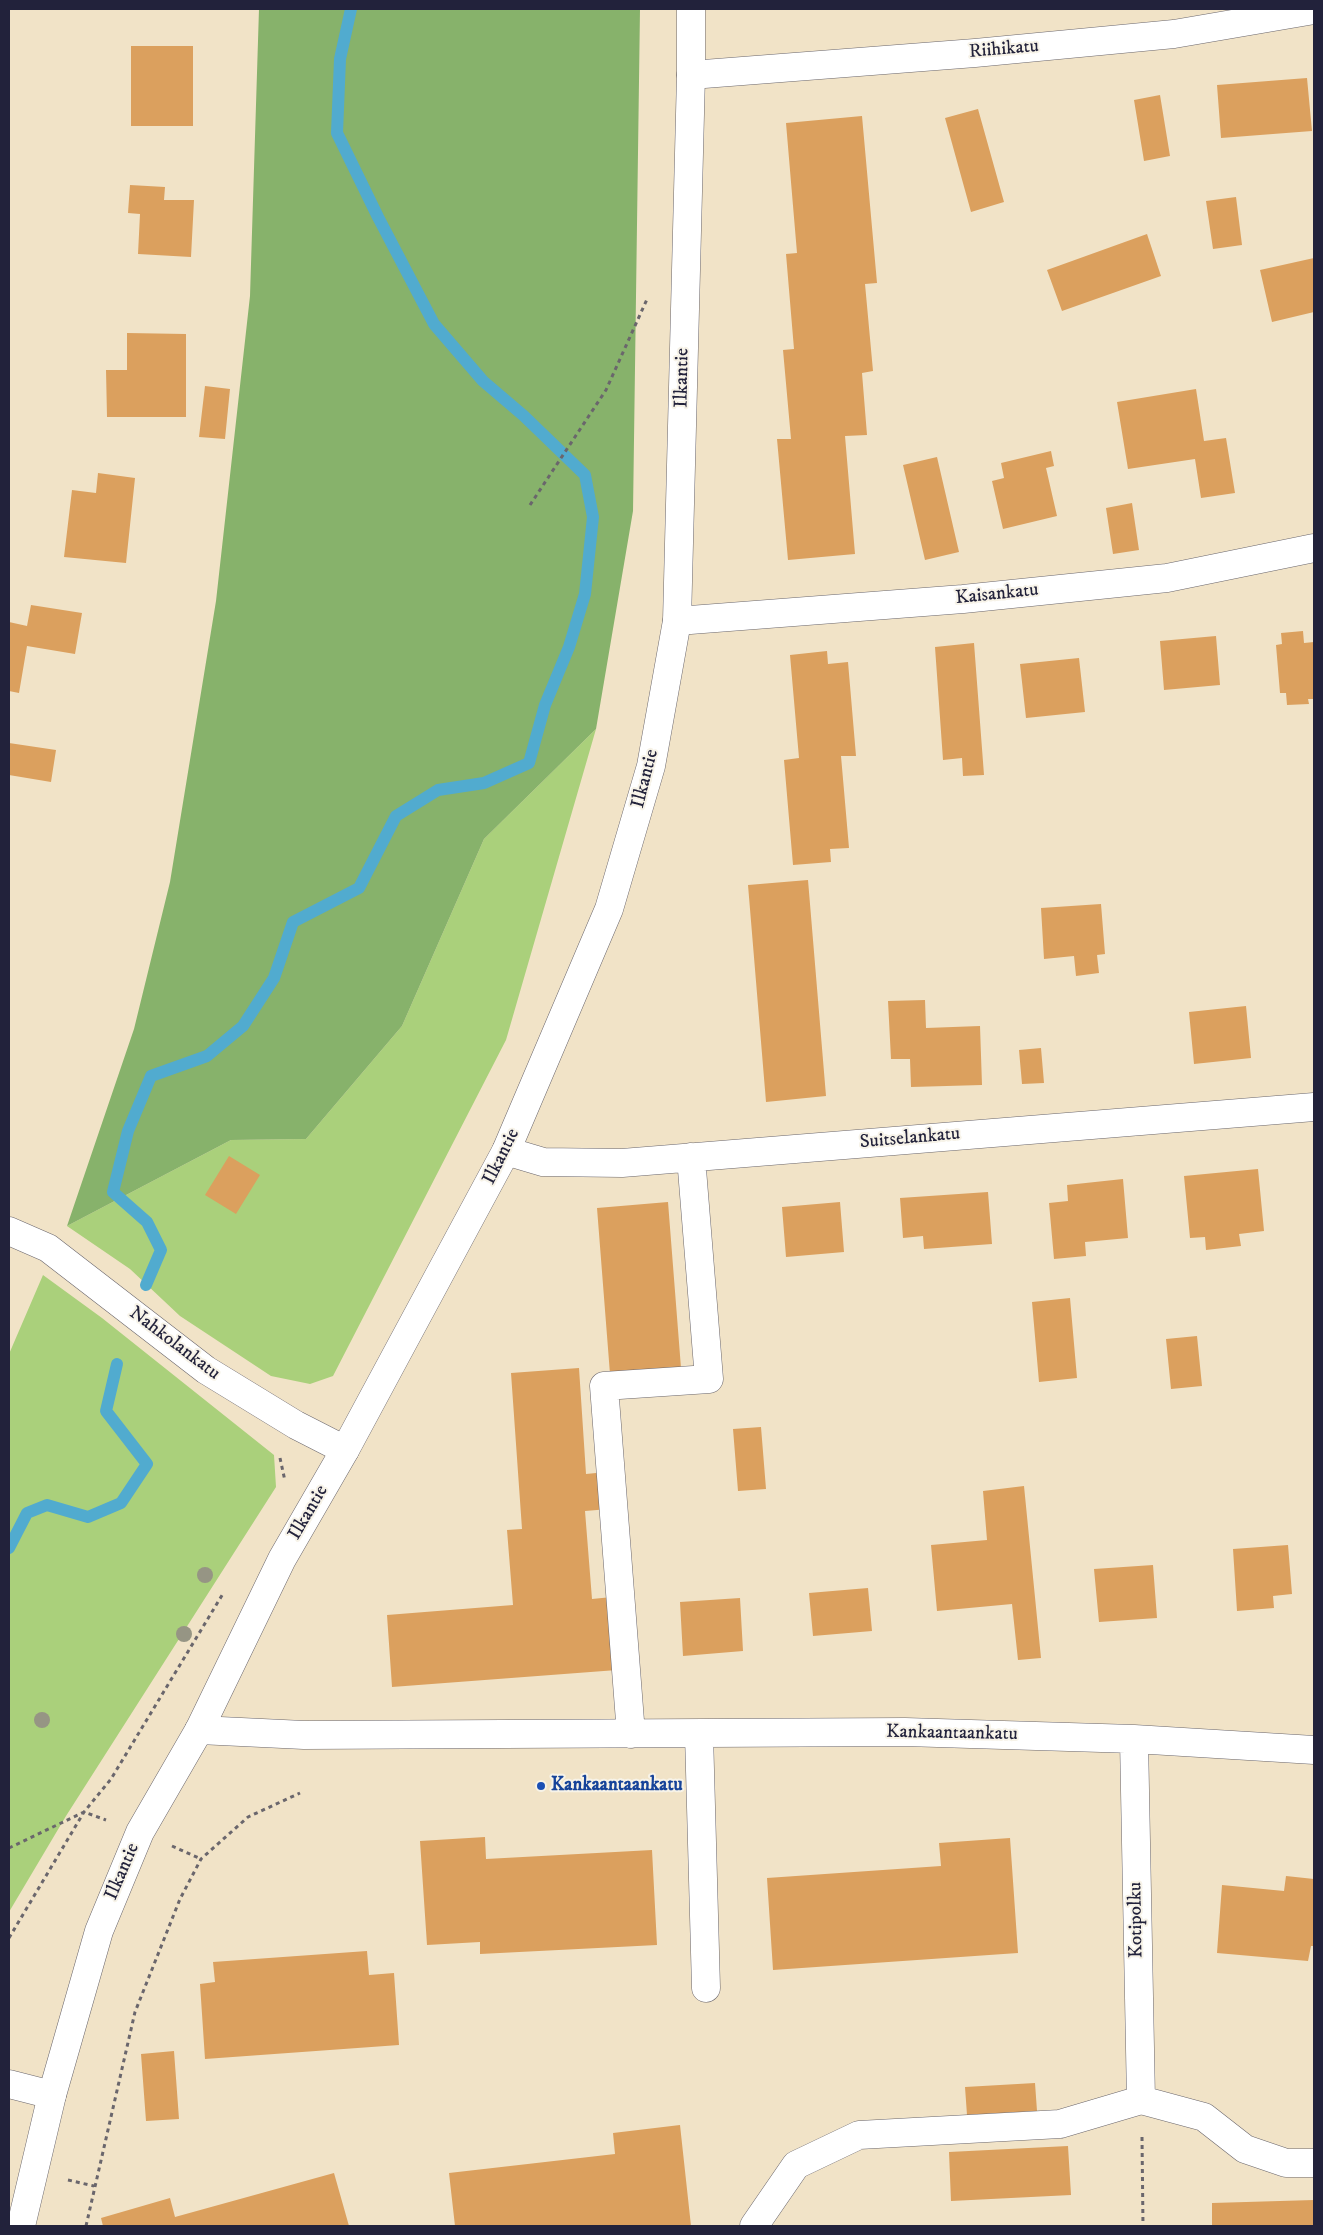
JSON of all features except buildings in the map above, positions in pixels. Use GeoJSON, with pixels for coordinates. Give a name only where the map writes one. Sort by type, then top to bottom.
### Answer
{"type":"FeatureCollection","features":[{"type":"Feature","properties":{"kind":"street","name":"Ilkantie"},"geometry":{"type":"LineString","coordinates":[[21,2226],[52,2095],[99,1930],[140,1832],[199,1730],[282,1559],[345,1450],[506,1151],[609,909],[651,766],[677,621],[691,9]]}},
{"type":"Feature","properties":{"kind":"street","name":"Riihikatu"},"geometry":{"type":"LineString","coordinates":[[691,74],[975,53],[1164,35],[1314,10]]}},
{"type":"Feature","properties":{"kind":"street","name":"Kaisankatu"},"geometry":{"type":"LineString","coordinates":[[677,621],[962,599],[1167,578],[1314,548]]}},
{"type":"Feature","properties":{"kind":"street","name":"Suitselankatu"},"geometry":{"type":"LineString","coordinates":[[506,1151],[543,1162],[622,1164],[1314,1107]]}},
{"type":"Feature","properties":{"kind":"street"},"geometry":{"type":"LineString","coordinates":[[631,1734],[604,1386],[710,1379],[691,1158]]}},
{"type":"Feature","properties":{"kind":"street","name":"Nahkolankatu"},"geometry":{"type":"LineString","coordinates":[[9,1230],[48,1248],[206,1370],[296,1425],[345,1450]]}},
{"type":"Feature","properties":{"kind":"street","name":"Kankaantaankatu"},"geometry":{"type":"LineString","coordinates":[[199,1730],[304,1736],[905,1732],[1134,1740],[1314,1750]]}},
{"type":"Feature","properties":{"kind":"street"},"geometry":{"type":"LineString","coordinates":[[699,1734],[706,1988]]}},
{"type":"Feature","properties":{"kind":"street","name":"Kotipolku"},"geometry":{"type":"LineString","coordinates":[[1134,1740],[1141,2100]]}},
{"type":"Feature","properties":{"kind":"street"},"geometry":{"type":"LineString","coordinates":[[9,2084],[52,2095]]}},
{"type":"Feature","properties":{"kind":"street"},"geometry":{"type":"LineString","coordinates":[[754,2226],[796,2165],[859,2135],[1060,2124],[1141,2100],[1204,2117],[1245,2149],[1286,2163],[1314,2163]]}},
{"type":"Feature","properties":{"kind":"path"},"geometry":{"type":"LineString","coordinates":[[530,505],[606,390],[649,294]]}},
{"type":"Feature","properties":{"kind":"path"},"geometry":{"type":"LineString","coordinates":[[287,1490],[279,1451],[296,1425]]}},
{"type":"Feature","properties":{"kind":"path"},"geometry":{"type":"LineString","coordinates":[[9,1938],[84,1812],[111,1779],[227,1586]]}},
{"type":"Feature","properties":{"kind":"path"},"geometry":{"type":"LineString","coordinates":[[86,2226],[135,2012],[180,1899],[201,1859],[248,1816],[300,1793]]}},
{"type":"Feature","properties":{"kind":"path"},"geometry":{"type":"LineString","coordinates":[[9,1848],[84,1812]]}},
{"type":"Feature","properties":{"kind":"path"},"geometry":{"type":"LineString","coordinates":[[1141,2100],[1143,2226]]}},
{"type":"Feature","properties":{"kind":"green space"},"geometry":{"type":"Polygon","coordinates":[[[259,9],[640,9],[633,511],[596,729],[484,839],[402,1026],[306,1139],[231,1140],[67,1226],[134,1029],[170,882],[216,601],[250,296],[259,9]]]}},
{"type":"Feature","properties":{"kind":"green space"},"geometry":{"type":"Polygon","coordinates":[[[596,729],[506,1040],[333,1376],[310,1384],[271,1376],[180,1316],[130,1269],[67,1226],[231,1140],[306,1139],[402,1026],[484,839],[596,729]]]}},
{"type":"Feature","properties":{"kind":"green space"},"geometry":{"type":"Polygon","coordinates":[[[43,1275],[102,1318],[274,1455],[276,1487],[66,1816],[9,1912],[9,1354],[43,1275]]]}},
{"type":"Feature","properties":{"kind":"waterway"},"geometry":{"type":"LineString","coordinates":[[146,1285],[161,1250],[147,1222],[113,1192],[128,1131],[151,1076],[207,1056],[243,1026],[274,978],[293,922],[359,888],[396,816],[438,790],[484,783],[529,763],[545,705],[569,647],[585,594],[593,517],[585,475],[524,416],[483,381],[434,324],[337,133],[340,59],[351,9]]}},
{"type":"Feature","properties":{"kind":"waterway"},"geometry":{"type":"LineString","coordinates":[[9,1548],[27,1513],[47,1505],[88,1517],[121,1503],[147,1464],[106,1411],[117,1364]]}},
{"type":"Feature","properties":{"kind":"place","name":"Kankaantaankatu"},"geometry":{"type":"Point","coordinates":[541,1786]}}]}
